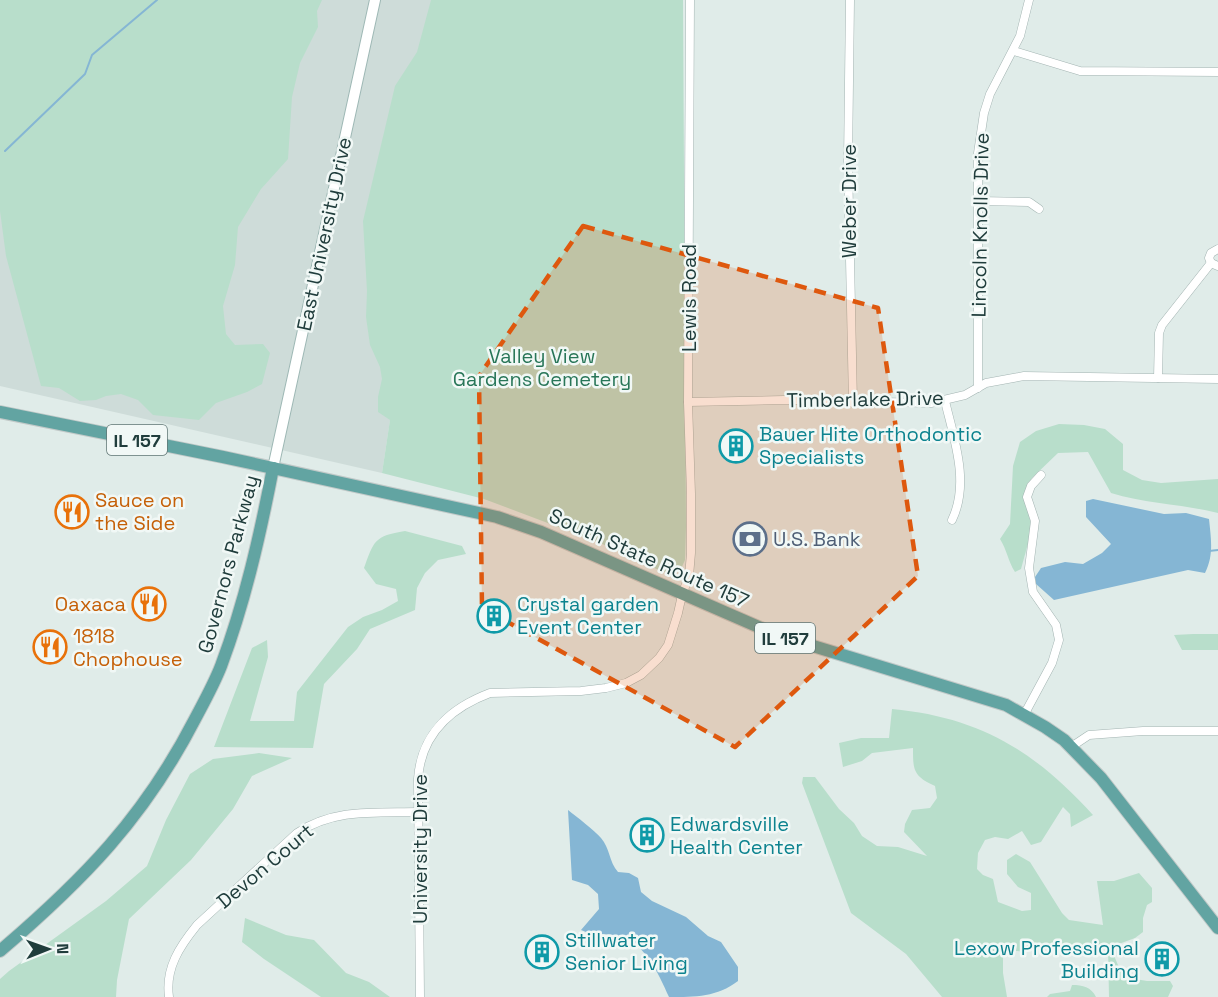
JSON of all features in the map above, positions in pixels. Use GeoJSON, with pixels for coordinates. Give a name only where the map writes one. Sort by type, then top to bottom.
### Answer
{"type":"FeatureCollection","features":[{"type":"Feature","properties":{"kind":"main road","name":"East University Drive"},"geometry":{"type":"LineString","coordinates":[[273,468],[375,0]]}},
{"type":"Feature","properties":{"kind":"main road","name":"South State Route 157"},"geometry":{"type":"LineString","coordinates":[[0,412],[497,517],[541,532],[777,635],[1006,705],[1045,727],[1071,747],[1111,790],[1218,928]]}},
{"type":"Feature","properties":{"kind":"main road","name":"Governors Parkway"},"geometry":{"type":"LineString","coordinates":[[0,951],[74,886],[109,849],[138,812],[175,757],[220,667],[249,576],[273,468]]}},
{"type":"Feature","properties":{"kind":"street","name":"Lewis Road"},"geometry":{"type":"LineString","coordinates":[[682,595],[689,576],[691,553],[688,402],[690,0]]}},
{"type":"Feature","properties":{"kind":"street","name":"Weber Drive"},"geometry":{"type":"LineString","coordinates":[[850,0],[848,174],[853,403]]}},
{"type":"Feature","properties":{"kind":"street","name":"Lincoln Knolls Drive"},"geometry":{"type":"LineString","coordinates":[[978,388],[978,153],[984,113],[994,86],[1014,51],[1029,0]]}},
{"type":"Feature","properties":{"kind":"street"},"geometry":{"type":"LineString","coordinates":[[1014,51],[1080,71],[1218,72]]}},
{"type":"Feature","properties":{"kind":"street"},"geometry":{"type":"LineString","coordinates":[[978,201],[1029,202],[1039,209]]}},
{"type":"Feature","properties":{"kind":"street"},"geometry":{"type":"LineString","coordinates":[[1158,378],[1159,333],[1162,325],[1215,265],[1209,258],[1211,253],[1218,249]]}},
{"type":"Feature","properties":{"kind":"street","name":"Timberlake Drive"},"geometry":{"type":"LineString","coordinates":[[688,402],[784,400],[931,403],[965,395],[986,383],[1024,376],[1218,379]]}},
{"type":"Feature","properties":{"kind":"street"},"geometry":{"type":"LineString","coordinates":[[945,401],[961,483],[958,507],[952,520]]}},
{"type":"Feature","properties":{"kind":"street"},"geometry":{"type":"LineString","coordinates":[[1024,715],[1056,653],[1059,640],[1056,625],[1033,592],[1029,568],[1035,521],[1027,497],[1031,486],[1041,475]]}},
{"type":"Feature","properties":{"kind":"street","name":"University Drive"},"geometry":{"type":"LineString","coordinates":[[420,997],[419,771],[425,748],[434,731],[456,709],[490,693],[606,688],[626,683],[641,675],[659,658],[668,645],[682,595]]}},
{"type":"Feature","properties":{"kind":"street"},"geometry":{"type":"LineString","coordinates":[[1071,747],[1089,735],[1143,731],[1218,731]]}},
{"type":"Feature","properties":{"kind":"street","name":"Devon Court"},"geometry":{"type":"LineString","coordinates":[[169,997],[168,984],[171,968],[184,941],[196,925],[297,833],[309,825],[348,813],[419,812]]}},
{"type":"Feature","properties":{"kind":"highlighted area"},"geometry":{"type":"Polygon","coordinates":[[[583,226],[878,308],[918,576],[735,747],[482,608],[479,376],[583,226]]]}},
{"type":"Feature","properties":{"kind":"shaded area"},"geometry":{"type":"Polygon","coordinates":[[[0,0],[503,0],[423,204],[382,473],[0,386],[0,0]]]}},
{"type":"Feature","properties":{"kind":"green space"},"geometry":{"type":"Polygon","coordinates":[[[0,0],[322,0],[317,11],[318,27],[300,63],[292,97],[288,159],[261,189],[238,227],[235,265],[223,306],[226,334],[235,345],[263,344],[270,353],[262,384],[216,403],[199,420],[153,415],[138,400],[121,394],[80,401],[59,388],[41,386],[6,256],[0,211],[0,0]]]}},
{"type":"Feature","properties":{"kind":"green space","name":"Valley View Gardens Cemetery"},"geometry":{"type":"Polygon","coordinates":[[[431,0],[683,0],[686,527],[685,560],[680,571],[663,572],[598,542],[484,499],[382,473],[390,420],[378,412],[378,397],[382,379],[380,367],[370,345],[366,317],[367,291],[363,221],[395,86],[417,52],[431,0]]]}},
{"type":"Feature","properties":{"kind":"green space"},"geometry":{"type":"Polygon","coordinates":[[[1059,424],[1105,429],[1123,444],[1123,470],[1142,480],[1161,483],[1218,479],[1218,513],[1138,500],[1111,493],[1088,452],[1058,453],[1032,478],[1027,486],[1032,529],[1021,569],[1015,572],[1000,539],[1010,524],[1013,466],[1020,442],[1036,431],[1059,424]]]}},
{"type":"Feature","properties":{"kind":"green space"},"geometry":{"type":"Polygon","coordinates":[[[405,531],[462,546],[466,554],[438,560],[425,573],[417,588],[415,610],[370,629],[357,649],[324,684],[313,748],[214,747],[252,648],[267,640],[268,657],[250,721],[294,721],[297,692],[348,627],[363,617],[398,601],[396,589],[376,584],[364,568],[377,541],[387,535],[405,531]]]}},
{"type":"Feature","properties":{"kind":"green space"},"geometry":{"type":"Polygon","coordinates":[[[1218,634],[1218,650],[1182,650],[1174,635],[1218,634]]]}},
{"type":"Feature","properties":{"kind":"green space"},"geometry":{"type":"Polygon","coordinates":[[[892,709],[923,713],[979,729],[1027,755],[1071,792],[1093,815],[1071,827],[1070,814],[1063,807],[1041,842],[1031,845],[1022,831],[1008,839],[995,837],[985,840],[978,853],[977,869],[983,875],[993,879],[998,902],[1022,911],[1031,910],[1031,893],[1018,887],[1007,874],[1007,860],[1016,854],[1030,862],[1062,913],[1069,920],[1103,925],[1097,881],[1114,881],[1139,873],[1152,888],[1152,902],[1147,905],[1143,918],[1143,932],[1135,938],[1116,945],[1115,958],[1123,977],[1147,981],[1170,981],[1173,986],[1168,997],[1109,997],[1108,947],[1061,945],[1022,952],[1013,950],[1003,954],[1007,997],[942,997],[906,954],[851,913],[802,783],[803,777],[815,777],[839,809],[854,823],[862,836],[877,846],[898,847],[927,856],[904,832],[912,810],[930,808],[937,798],[935,786],[922,779],[916,772],[913,748],[872,753],[862,761],[843,767],[839,743],[861,738],[889,738],[892,709]]]}},
{"type":"Feature","properties":{"kind":"green space"},"geometry":{"type":"Polygon","coordinates":[[[259,753],[292,758],[252,776],[233,809],[191,860],[129,919],[117,980],[116,997],[0,997],[0,979],[106,901],[147,866],[166,820],[190,774],[213,759],[259,753]]]}},
{"type":"Feature","properties":{"kind":"green space"},"geometry":{"type":"Polygon","coordinates":[[[245,918],[286,935],[314,940],[346,973],[369,982],[390,997],[321,997],[242,942],[245,918]]]}},
{"type":"Feature","properties":{"kind":"green space"},"geometry":{"type":"Polygon","coordinates":[[[1072,985],[1086,987],[1096,997],[1047,997],[1050,994],[1070,991],[1072,985]]]}},
{"type":"Feature","properties":{"kind":"water"},"geometry":{"type":"Polygon","coordinates":[[[1093,499],[1164,514],[1186,513],[1209,519],[1211,553],[1205,573],[1188,570],[1054,600],[1036,584],[1035,577],[1041,568],[1065,562],[1083,564],[1102,553],[1111,544],[1086,517],[1086,501],[1093,499]]]}},
{"type":"Feature","properties":{"kind":"water"},"geometry":{"type":"Polygon","coordinates":[[[568,810],[601,838],[618,872],[629,873],[638,878],[641,892],[652,901],[686,917],[708,936],[721,942],[738,967],[738,981],[714,993],[669,997],[649,958],[634,943],[614,935],[593,934],[581,930],[599,909],[598,894],[588,885],[572,880],[568,810]]]}},
{"type":"Feature","properties":{"kind":"waterway"},"geometry":{"type":"LineString","coordinates":[[5,151],[85,74],[92,55],[157,0]]}},
{"type":"Feature","properties":{"kind":"waterway"},"geometry":{"type":"LineString","coordinates":[[1209,551],[1218,550]]}},
{"type":"Feature","properties":{"kind":"place","name":"Bauer Hite Orthodontic Specialists"},"geometry":{"type":"Point","coordinates":[736,446]}},
{"type":"Feature","properties":{"kind":"place","name":"Sauce on the Side"},"geometry":{"type":"Point","coordinates":[72,512]}},
{"type":"Feature","properties":{"kind":"place","name":"U.S. Bank"},"geometry":{"type":"Point","coordinates":[750,539]}},
{"type":"Feature","properties":{"kind":"place","name":"Oaxaca"},"geometry":{"type":"Point","coordinates":[149,604]}},
{"type":"Feature","properties":{"kind":"place","name":"Crystal garden Event Center"},"geometry":{"type":"Point","coordinates":[494,616]}},
{"type":"Feature","properties":{"kind":"place","name":"1818 Chophouse"},"geometry":{"type":"Point","coordinates":[50,647]}},
{"type":"Feature","properties":{"kind":"place","name":"Edwardsville Health Center"},"geometry":{"type":"Point","coordinates":[647,835]}},
{"type":"Feature","properties":{"kind":"place","name":"Stillwater Senior Living"},"geometry":{"type":"Point","coordinates":[542,952]}},
{"type":"Feature","properties":{"kind":"place","name":"Lexow Professional Building"},"geometry":{"type":"Point","coordinates":[1162,959]}}]}
